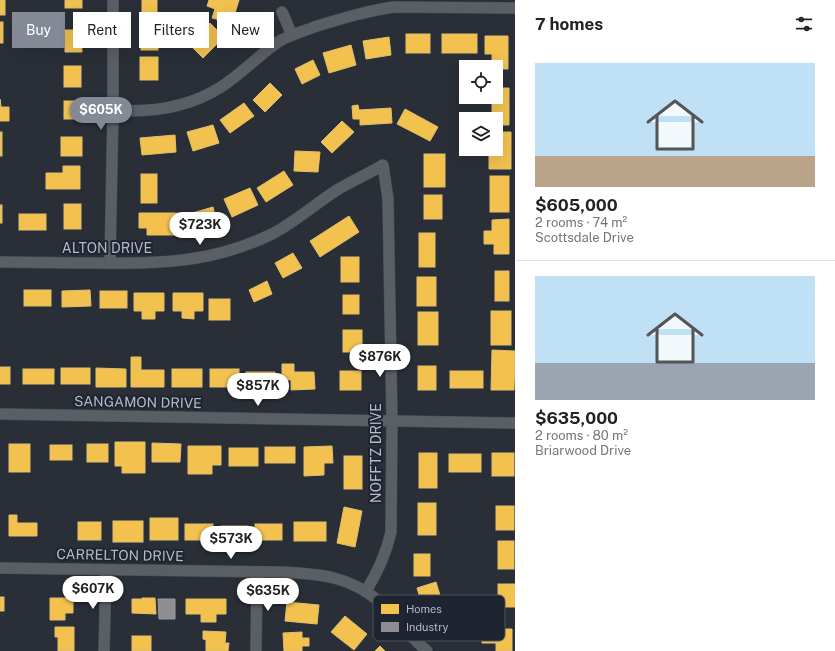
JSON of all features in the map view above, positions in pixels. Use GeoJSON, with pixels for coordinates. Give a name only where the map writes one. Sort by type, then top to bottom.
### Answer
{"type":"FeatureCollection","features":[{"type":"Feature","properties":{"kind":"street"},"geometry":{"type":"LineString","coordinates":[[110,263],[113,110],[113,0]]}},
{"type":"Feature","properties":{"kind":"street"},"geometry":{"type":"LineString","coordinates":[[113,110],[160,109],[191,102],[221,87],[278,42],[292,35],[348,16],[394,7],[515,8]]}},
{"type":"Feature","properties":{"kind":"street"},"geometry":{"type":"LineString","coordinates":[[282,12],[292,35]]}},
{"type":"Feature","properties":{"kind":"street","name":"ALTON DRIVE"},"geometry":{"type":"LineString","coordinates":[[0,262],[156,263],[191,260],[216,255],[244,246],[271,234],[294,221],[338,190],[383,165]]}},
{"type":"Feature","properties":{"kind":"street","name":"NOFFTZ DRIVE"},"geometry":{"type":"LineString","coordinates":[[366,591],[381,565],[387,549],[390,532],[392,421],[388,199],[383,165]]}},
{"type":"Feature","properties":{"kind":"street","name":"SANGAMON DRIVE"},"geometry":{"type":"LineString","coordinates":[[0,414],[515,423]]}},
{"type":"Feature","properties":{"kind":"street","name":"CARRELTON DRIVE"},"geometry":{"type":"LineString","coordinates":[[0,568],[303,572],[346,582],[360,587],[373,597]]}},
{"type":"Feature","properties":{"kind":"street"},"geometry":{"type":"LineString","coordinates":[[104,651],[106,570]]}},
{"type":"Feature","properties":{"kind":"street"},"geometry":{"type":"LineString","coordinates":[[256,651],[257,572]]}},
{"type":"Feature","properties":{"kind":"street","name":"CARRELTON DRIVE"},"geometry":{"type":"LineString","coordinates":[[417,641],[427,651]]}},
{"type":"Feature","properties":{"kind":"building: Homes"},"geometry":{"type":"Polygon","coordinates":[[[0,0],[5,0],[5,15],[0,15],[0,0]]]}},
{"type":"Feature","properties":{"kind":"building: Homes"},"geometry":{"type":"Polygon","coordinates":[[[65,0],[82,0],[82,8],[65,8],[65,0]]]}},
{"type":"Feature","properties":{"kind":"building: Homes"},"geometry":{"type":"Polygon","coordinates":[[[142,0],[157,0],[157,12],[142,12],[142,0]]]}},
{"type":"Feature","properties":{"kind":"building: Homes"},"geometry":{"type":"Polygon","coordinates":[[[209,0],[239,0],[235,12],[217,12],[217,19],[212,18],[215,9],[207,6],[209,0]]]}},
{"type":"Feature","properties":{"kind":"building: Homes"},"geometry":{"type":"Polygon","coordinates":[[[0,22],[3,22],[3,43],[0,43],[0,22]]]}},
{"type":"Feature","properties":{"kind":"building: Homes"},"geometry":{"type":"Polygon","coordinates":[[[210,23],[217,30],[217,44],[203,58],[193,48],[209,48],[210,23]]]}},
{"type":"Feature","properties":{"kind":"building: Homes"},"geometry":{"type":"Polygon","coordinates":[[[65,30],[73,30],[73,48],[82,48],[82,52],[65,52],[65,30]]]}},
{"type":"Feature","properties":{"kind":"building: Homes"},"geometry":{"type":"Polygon","coordinates":[[[406,34],[430,34],[430,53],[406,53],[406,34]]]}},
{"type":"Feature","properties":{"kind":"building: Homes"},"geometry":{"type":"Polygon","coordinates":[[[442,34],[477,34],[477,53],[442,53],[442,34]]]}},
{"type":"Feature","properties":{"kind":"building: Homes"},"geometry":{"type":"Polygon","coordinates":[[[485,36],[508,36],[508,69],[503,69],[503,60],[492,60],[492,54],[485,54],[485,36]]]}},
{"type":"Feature","properties":{"kind":"building: Homes"},"geometry":{"type":"Polygon","coordinates":[[[389,37],[391,55],[366,59],[363,41],[389,37]]]}},
{"type":"Feature","properties":{"kind":"building: Homes"},"geometry":{"type":"Polygon","coordinates":[[[351,45],[356,65],[329,73],[323,53],[351,45]]]}},
{"type":"Feature","properties":{"kind":"building: Homes"},"geometry":{"type":"Polygon","coordinates":[[[141,48],[158,48],[158,50],[141,50],[141,48]]]}},
{"type":"Feature","properties":{"kind":"building: Homes"},"geometry":{"type":"Polygon","coordinates":[[[140,57],[158,57],[158,80],[140,80],[140,57]]]}},
{"type":"Feature","properties":{"kind":"building: Homes"},"geometry":{"type":"Polygon","coordinates":[[[313,60],[320,75],[302,84],[295,69],[313,60]]]}},
{"type":"Feature","properties":{"kind":"building: Homes"},"geometry":{"type":"Polygon","coordinates":[[[64,66],[81,66],[81,87],[64,87],[64,66]]]}},
{"type":"Feature","properties":{"kind":"building: Homes"},"geometry":{"type":"Polygon","coordinates":[[[270,83],[282,95],[265,112],[253,100],[270,83]]]}},
{"type":"Feature","properties":{"kind":"building: Homes"},"geometry":{"type":"Polygon","coordinates":[[[503,88],[509,88],[509,125],[503,125],[503,112],[492,112],[492,104],[503,104],[503,88]]]}},
{"type":"Feature","properties":{"kind":"building: Homes"},"geometry":{"type":"Polygon","coordinates":[[[0,99],[1,107],[9,107],[9,121],[0,121],[0,99]]]}},
{"type":"Feature","properties":{"kind":"building: Homes"},"geometry":{"type":"Polygon","coordinates":[[[64,101],[81,101],[81,119],[64,119],[64,101]]]}},
{"type":"Feature","properties":{"kind":"building: Homes"},"geometry":{"type":"Polygon","coordinates":[[[244,103],[254,116],[230,133],[220,120],[244,103]]]}},
{"type":"Feature","properties":{"kind":"building: Homes"},"geometry":{"type":"Polygon","coordinates":[[[358,105],[359,110],[391,108],[392,123],[360,125],[360,119],[353,119],[352,106],[358,105]]]}},
{"type":"Feature","properties":{"kind":"building: Homes"},"geometry":{"type":"Polygon","coordinates":[[[405,109],[438,127],[430,141],[397,124],[405,109]]]}},
{"type":"Feature","properties":{"kind":"building: Homes"},"geometry":{"type":"Polygon","coordinates":[[[342,121],[354,132],[332,153],[321,142],[342,121]]]}},
{"type":"Feature","properties":{"kind":"building: Homes"},"geometry":{"type":"Polygon","coordinates":[[[213,125],[219,143],[193,151],[187,132],[213,125]]]}},
{"type":"Feature","properties":{"kind":"building: Homes"},"geometry":{"type":"Polygon","coordinates":[[[0,132],[2,132],[2,156],[0,156],[0,132]]]}},
{"type":"Feature","properties":{"kind":"building: Homes"},"geometry":{"type":"Polygon","coordinates":[[[503,132],[511,132],[511,169],[489,169],[489,156],[503,156],[503,132]]]}},
{"type":"Feature","properties":{"kind":"building: Homes"},"geometry":{"type":"Polygon","coordinates":[[[175,135],[176,152],[142,155],[140,138],[175,135]]]}},
{"type":"Feature","properties":{"kind":"building: Homes"},"geometry":{"type":"Polygon","coordinates":[[[61,137],[82,137],[82,156],[61,156],[61,137]]]}},
{"type":"Feature","properties":{"kind":"building: Homes"},"geometry":{"type":"Polygon","coordinates":[[[295,151],[320,152],[318,172],[294,171],[295,151]]]}},
{"type":"Feature","properties":{"kind":"building: Homes"},"geometry":{"type":"Polygon","coordinates":[[[424,154],[445,154],[445,187],[424,187],[424,154]]]}},
{"type":"Feature","properties":{"kind":"building: Homes"},"geometry":{"type":"Polygon","coordinates":[[[63,166],[80,166],[80,189],[46,189],[46,173],[63,173],[63,166]]]}},
{"type":"Feature","properties":{"kind":"building: Homes"},"geometry":{"type":"Polygon","coordinates":[[[284,171],[293,185],[266,202],[257,188],[284,171]]]}},
{"type":"Feature","properties":{"kind":"building: Homes"},"geometry":{"type":"Polygon","coordinates":[[[141,174],[157,174],[157,203],[141,203],[141,174]]]}},
{"type":"Feature","properties":{"kind":"building: Homes"},"geometry":{"type":"Polygon","coordinates":[[[490,176],[509,176],[509,212],[490,212],[490,176]]]}},
{"type":"Feature","properties":{"kind":"building: Homes"},"geometry":{"type":"Polygon","coordinates":[[[250,188],[258,205],[232,217],[224,199],[250,188]]]}},
{"type":"Feature","properties":{"kind":"building: Homes"},"geometry":{"type":"Polygon","coordinates":[[[424,195],[442,195],[442,219],[424,219],[424,195]]]}},
{"type":"Feature","properties":{"kind":"building: Homes"},"geometry":{"type":"Polygon","coordinates":[[[64,204],[81,204],[81,229],[64,229],[64,204]]]}},
{"type":"Feature","properties":{"kind":"building: Homes"},"geometry":{"type":"Polygon","coordinates":[[[0,205],[2,205],[2,223],[0,223],[0,205]]]}},
{"type":"Feature","properties":{"kind":"building: Homes"},"geometry":{"type":"Polygon","coordinates":[[[213,207],[217,223],[189,230],[185,215],[213,207]]]}},
{"type":"Feature","properties":{"kind":"building: Homes"},"geometry":{"type":"Polygon","coordinates":[[[139,213],[177,213],[177,235],[147,235],[147,228],[139,228],[139,213]]]}},
{"type":"Feature","properties":{"kind":"building: Homes"},"geometry":{"type":"Polygon","coordinates":[[[19,214],[46,214],[46,230],[19,230],[19,214]]]}},
{"type":"Feature","properties":{"kind":"building: Homes"},"geometry":{"type":"Polygon","coordinates":[[[349,216],[359,232],[320,257],[310,241],[349,216]]]}},
{"type":"Feature","properties":{"kind":"building: Homes"},"geometry":{"type":"Polygon","coordinates":[[[509,219],[509,254],[494,254],[494,244],[484,244],[484,231],[492,231],[492,220],[509,219]]]}},
{"type":"Feature","properties":{"kind":"building: Homes"},"geometry":{"type":"Polygon","coordinates":[[[419,233],[435,233],[435,267],[419,267],[419,233]]]}},
{"type":"Feature","properties":{"kind":"building: Homes"},"geometry":{"type":"Polygon","coordinates":[[[293,253],[302,268],[283,278],[275,263],[293,253]]]}},
{"type":"Feature","properties":{"kind":"building: Homes"},"geometry":{"type":"Polygon","coordinates":[[[341,257],[359,257],[359,282],[341,282],[341,257]]]}},
{"type":"Feature","properties":{"kind":"building: Homes"},"geometry":{"type":"Polygon","coordinates":[[[495,271],[509,271],[509,301],[495,301],[495,271]]]}},
{"type":"Feature","properties":{"kind":"building: Homes"},"geometry":{"type":"Polygon","coordinates":[[[417,277],[436,277],[436,306],[417,306],[417,277]]]}},
{"type":"Feature","properties":{"kind":"building: Homes"},"geometry":{"type":"Polygon","coordinates":[[[267,281],[272,294],[254,302],[249,290],[267,281]]]}},
{"type":"Feature","properties":{"kind":"building: Homes"},"geometry":{"type":"Polygon","coordinates":[[[24,290],[51,290],[51,306],[24,306],[24,290]]]}},
{"type":"Feature","properties":{"kind":"building: Homes"},"geometry":{"type":"Polygon","coordinates":[[[90,290],[91,306],[62,307],[62,291],[90,290]]]}},
{"type":"Feature","properties":{"kind":"building: Homes"},"geometry":{"type":"Polygon","coordinates":[[[100,291],[127,291],[127,308],[100,308],[100,291]]]}},
{"type":"Feature","properties":{"kind":"building: Homes"},"geometry":{"type":"Polygon","coordinates":[[[134,293],[164,293],[164,311],[155,311],[155,319],[142,319],[142,311],[134,311],[134,293]]]}},
{"type":"Feature","properties":{"kind":"building: Homes"},"geometry":{"type":"Polygon","coordinates":[[[173,293],[203,293],[203,311],[194,311],[194,319],[182,318],[182,311],[173,311],[173,293]]]}},
{"type":"Feature","properties":{"kind":"building: Homes"},"geometry":{"type":"Polygon","coordinates":[[[343,295],[359,295],[359,314],[343,314],[343,295]]]}},
{"type":"Feature","properties":{"kind":"building: Homes"},"geometry":{"type":"Polygon","coordinates":[[[209,299],[230,299],[230,320],[209,320],[209,299]]]}},
{"type":"Feature","properties":{"kind":"building: Homes"},"geometry":{"type":"Polygon","coordinates":[[[491,311],[511,311],[511,345],[491,345],[491,311]]]}},
{"type":"Feature","properties":{"kind":"building: Homes"},"geometry":{"type":"Polygon","coordinates":[[[418,312],[438,312],[438,345],[418,345],[418,312]]]}},
{"type":"Feature","properties":{"kind":"building: Homes"},"geometry":{"type":"Polygon","coordinates":[[[343,330],[362,330],[362,352],[343,352],[343,330]]]}},
{"type":"Feature","properties":{"kind":"building: Homes"},"geometry":{"type":"Polygon","coordinates":[[[492,350],[515,351],[514,390],[491,390],[492,350]]]}},
{"type":"Feature","properties":{"kind":"building: Homes"},"geometry":{"type":"Polygon","coordinates":[[[131,357],[141,357],[141,370],[164,370],[164,387],[131,387],[131,357]]]}},
{"type":"Feature","properties":{"kind":"building: Homes"},"geometry":{"type":"Polygon","coordinates":[[[282,364],[294,364],[294,372],[314,372],[315,389],[291,390],[291,380],[282,380],[282,364]]]}},
{"type":"Feature","properties":{"kind":"building: Homes"},"geometry":{"type":"Polygon","coordinates":[[[418,366],[436,366],[436,390],[418,390],[418,366]]]}},
{"type":"Feature","properties":{"kind":"building: Homes"},"geometry":{"type":"Polygon","coordinates":[[[0,367],[10,367],[10,384],[0,384],[0,367]]]}},
{"type":"Feature","properties":{"kind":"building: Homes"},"geometry":{"type":"Polygon","coordinates":[[[61,368],[90,368],[90,384],[61,384],[61,368]]]}},
{"type":"Feature","properties":{"kind":"building: Homes"},"geometry":{"type":"Polygon","coordinates":[[[96,368],[126,369],[126,387],[96,387],[96,368]]]}},
{"type":"Feature","properties":{"kind":"building: Homes"},"geometry":{"type":"Polygon","coordinates":[[[23,369],[54,369],[54,384],[23,384],[23,369]]]}},
{"type":"Feature","properties":{"kind":"building: Homes"},"geometry":{"type":"Polygon","coordinates":[[[172,369],[202,369],[202,387],[172,387],[172,369]]]}},
{"type":"Feature","properties":{"kind":"building: Homes"},"geometry":{"type":"Polygon","coordinates":[[[210,369],[239,369],[239,387],[210,387],[210,369]]]}},
{"type":"Feature","properties":{"kind":"building: Homes"},"geometry":{"type":"Polygon","coordinates":[[[340,371],[361,371],[361,390],[340,390],[340,371]]]}},
{"type":"Feature","properties":{"kind":"building: Homes"},"geometry":{"type":"Polygon","coordinates":[[[450,371],[483,371],[483,388],[450,388],[450,371]]]}},
{"type":"Feature","properties":{"kind":"building: Homes"},"geometry":{"type":"Polygon","coordinates":[[[246,372],[275,372],[275,388],[246,388],[246,372]]]}},
{"type":"Feature","properties":{"kind":"building: Homes"},"geometry":{"type":"Polygon","coordinates":[[[115,442],[145,442],[145,473],[122,473],[122,466],[115,466],[115,442]]]}},
{"type":"Feature","properties":{"kind":"building: Homes"},"geometry":{"type":"Polygon","coordinates":[[[152,443],[181,444],[180,462],[152,462],[152,443]]]}},
{"type":"Feature","properties":{"kind":"building: Homes"},"geometry":{"type":"Polygon","coordinates":[[[9,444],[30,444],[30,472],[9,472],[9,444]]]}},
{"type":"Feature","properties":{"kind":"building: Homes"},"geometry":{"type":"Polygon","coordinates":[[[87,444],[108,444],[108,462],[87,462],[87,444]]]}},
{"type":"Feature","properties":{"kind":"building: Homes"},"geometry":{"type":"Polygon","coordinates":[[[50,445],[72,445],[72,460],[50,460],[50,445]]]}},
{"type":"Feature","properties":{"kind":"building: Homes"},"geometry":{"type":"Polygon","coordinates":[[[188,446],[221,446],[221,465],[212,465],[212,474],[188,474],[188,446]]]}},
{"type":"Feature","properties":{"kind":"building: Homes"},"geometry":{"type":"Polygon","coordinates":[[[332,446],[333,463],[324,463],[324,475],[304,476],[304,447],[332,446]]]}},
{"type":"Feature","properties":{"kind":"building: Homes"},"geometry":{"type":"Polygon","coordinates":[[[265,447],[295,447],[295,463],[265,463],[265,447]]]}},
{"type":"Feature","properties":{"kind":"building: Homes"},"geometry":{"type":"Polygon","coordinates":[[[229,448],[258,448],[258,466],[229,466],[229,448]]]}},
{"type":"Feature","properties":{"kind":"building: Homes"},"geometry":{"type":"Polygon","coordinates":[[[419,453],[437,453],[437,488],[419,488],[419,453]]]}},
{"type":"Feature","properties":{"kind":"building: Homes"},"geometry":{"type":"Polygon","coordinates":[[[492,453],[514,453],[514,476],[492,476],[492,453]]]}},
{"type":"Feature","properties":{"kind":"building: Homes"},"geometry":{"type":"Polygon","coordinates":[[[449,454],[481,454],[481,472],[449,472],[449,454]]]}},
{"type":"Feature","properties":{"kind":"building: Homes"},"geometry":{"type":"Polygon","coordinates":[[[344,456],[362,456],[362,489],[344,489],[344,456]]]}},
{"type":"Feature","properties":{"kind":"building: Homes"},"geometry":{"type":"Polygon","coordinates":[[[418,503],[436,503],[436,535],[418,535],[418,503]]]}},
{"type":"Feature","properties":{"kind":"building: Homes"},"geometry":{"type":"Polygon","coordinates":[[[496,506],[514,506],[514,530],[496,530],[496,506]]]}},
{"type":"Feature","properties":{"kind":"building: Homes"},"geometry":{"type":"Polygon","coordinates":[[[344,507],[362,511],[355,547],[337,543],[344,507]]]}},
{"type":"Feature","properties":{"kind":"building: Homes"},"geometry":{"type":"Polygon","coordinates":[[[9,515],[17,515],[17,523],[37,523],[37,536],[9,536],[9,515]]]}},
{"type":"Feature","properties":{"kind":"building: Homes"},"geometry":{"type":"Polygon","coordinates":[[[150,518],[178,518],[178,540],[150,540],[150,518]]]}},
{"type":"Feature","properties":{"kind":"building: Homes"},"geometry":{"type":"Polygon","coordinates":[[[113,521],[143,521],[143,542],[113,542],[113,521]]]}},
{"type":"Feature","properties":{"kind":"building: Homes"},"geometry":{"type":"Polygon","coordinates":[[[78,522],[101,522],[101,540],[78,540],[78,522]]]}},
{"type":"Feature","properties":{"kind":"building: Homes"},"geometry":{"type":"Polygon","coordinates":[[[294,522],[326,522],[326,541],[294,541],[294,522]]]}},
{"type":"Feature","properties":{"kind":"building: Homes"},"geometry":{"type":"Polygon","coordinates":[[[185,524],[213,524],[213,540],[185,540],[185,524]]]}},
{"type":"Feature","properties":{"kind":"building: Homes"},"geometry":{"type":"Polygon","coordinates":[[[255,524],[282,524],[282,540],[255,540],[255,524]]]}},
{"type":"Feature","properties":{"kind":"building: Homes"},"geometry":{"type":"Polygon","coordinates":[[[221,526],[248,526],[248,541],[221,541],[221,526]]]}},
{"type":"Feature","properties":{"kind":"building: Homes"},"geometry":{"type":"Polygon","coordinates":[[[498,541],[514,541],[514,569],[498,569],[498,541]]]}},
{"type":"Feature","properties":{"kind":"building: Homes"},"geometry":{"type":"Polygon","coordinates":[[[414,554],[430,554],[430,576],[414,576],[414,554]]]}},
{"type":"Feature","properties":{"kind":"building: Homes"},"geometry":{"type":"Polygon","coordinates":[[[436,582],[440,595],[419,595],[417,588],[436,582]]]}},
{"type":"Feature","properties":{"kind":"building: Homes"},"geometry":{"type":"Polygon","coordinates":[[[498,584],[515,584],[515,607],[505,607],[505,595],[498,595],[498,584]]]}},
{"type":"Feature","properties":{"kind":"building: Homes"},"geometry":{"type":"Polygon","coordinates":[[[0,597],[4,597],[4,611],[0,611],[0,597]]]}},
{"type":"Feature","properties":{"kind":"building: Homes"},"geometry":{"type":"Polygon","coordinates":[[[50,598],[73,598],[73,613],[65,613],[65,620],[50,620],[50,598]]]}},
{"type":"Feature","properties":{"kind":"building: Homes"},"geometry":{"type":"Polygon","coordinates":[[[155,598],[156,614],[132,613],[132,599],[155,598]]]}},
{"type":"Feature","properties":{"kind":"building: Homes"},"geometry":{"type":"Polygon","coordinates":[[[186,599],[226,599],[226,614],[216,614],[216,622],[201,622],[201,614],[186,614],[186,599]]]}},
{"type":"Feature","properties":{"kind":"building: Homes"},"geometry":{"type":"Polygon","coordinates":[[[287,602],[319,605],[317,624],[285,621],[287,602]]]}},
{"type":"Feature","properties":{"kind":"building: Homes"},"geometry":{"type":"Polygon","coordinates":[[[345,616],[367,634],[354,650],[331,632],[345,616]]]}},
{"type":"Feature","properties":{"kind":"building: Homes"},"geometry":{"type":"Polygon","coordinates":[[[55,627],[74,627],[74,651],[58,651],[58,637],[55,637],[55,627]]]}},
{"type":"Feature","properties":{"kind":"building: Homes"},"geometry":{"type":"Polygon","coordinates":[[[505,629],[512,629],[512,651],[496,651],[496,643],[482,643],[482,641],[505,641],[505,629]]]}},
{"type":"Feature","properties":{"kind":"building: Homes"},"geometry":{"type":"Polygon","coordinates":[[[203,631],[226,632],[225,643],[229,643],[228,651],[206,651],[206,640],[203,639],[203,631]]]}},
{"type":"Feature","properties":{"kind":"building: Homes"},"geometry":{"type":"Polygon","coordinates":[[[302,632],[302,638],[309,638],[309,646],[302,646],[302,651],[284,651],[283,633],[302,632]]]}},
{"type":"Feature","properties":{"kind":"building: Homes"},"geometry":{"type":"Polygon","coordinates":[[[132,636],[151,636],[151,651],[132,651],[132,636]]]}},
{"type":"Feature","properties":{"kind":"building: Homes"},"geometry":{"type":"Polygon","coordinates":[[[380,646],[385,651],[375,651],[380,646]]]}},
{"type":"Feature","properties":{"kind":"building: Industry"},"geometry":{"type":"Polygon","coordinates":[[[158,599],[175,599],[175,619],[159,619],[158,599]]]}}]}
